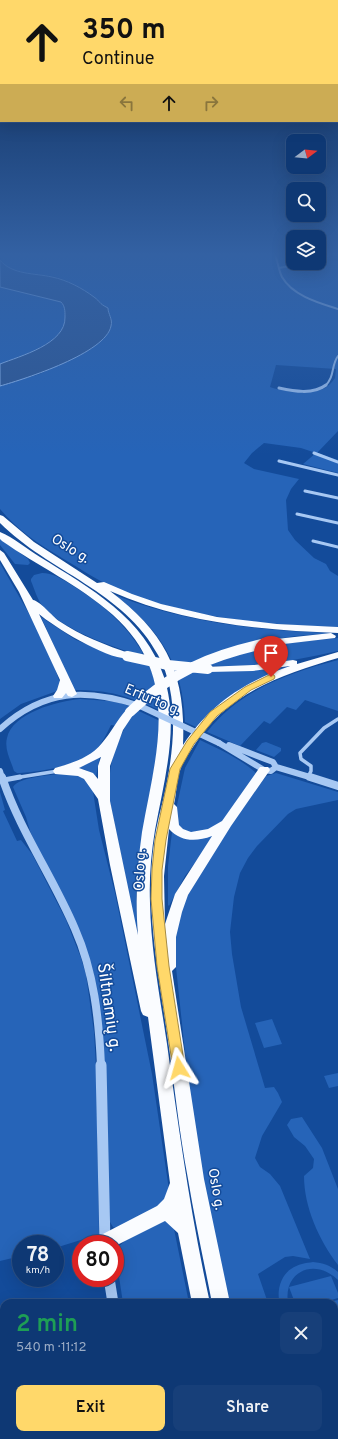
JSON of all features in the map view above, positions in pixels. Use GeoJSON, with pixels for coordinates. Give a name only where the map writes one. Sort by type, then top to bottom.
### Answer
{"type":"FeatureCollection","features":[{"type":"Feature","properties":{"kind":"highway","name":"Oslo g."},"geometry":{"type":"LineString","coordinates":[[0,518],[20,538],[67,567],[128,610],[140,622],[162,651],[172,675],[179,710],[175,769],[160,840],[157,870],[159,932],[198,1186],[220,1299]]}},
{"type":"Feature","properties":{"kind":"highway","name":"Oslo g."},"geometry":{"type":"LineString","coordinates":[[0,534],[13,544],[82,586],[115,611],[129,624],[140,639],[161,680],[165,714],[164,754],[145,857],[143,910],[163,1076],[179,1182],[199,1299]]}},
{"type":"Feature","properties":{"kind":"highway"},"geometry":{"type":"LineString","coordinates":[[0,553],[24,592],[72,694]]}},
{"type":"Feature","properties":{"kind":"highway"},"geometry":{"type":"LineString","coordinates":[[67,567],[136,600],[190,615],[269,627],[338,630]]}},
{"type":"Feature","properties":{"kind":"highway"},"geometry":{"type":"LineString","coordinates":[[24,592],[48,617],[87,641],[127,656],[168,665],[208,669],[270,667],[338,655]]}},
{"type":"Feature","properties":{"kind":"highway"},"geometry":{"type":"LineString","coordinates":[[59,771],[80,764],[95,756],[106,746],[126,716],[141,700],[151,691],[199,662],[218,655],[267,643],[338,636]]}},
{"type":"Feature","properties":{"kind":"highway"},"geometry":{"type":"LineString","coordinates":[[175,769],[200,729],[214,714],[248,688],[297,667],[338,655]]}},
{"type":"Feature","properties":{"kind":"highway"},"geometry":{"type":"LineString","coordinates":[[58,696],[62,691],[66,679]]}},
{"type":"Feature","properties":{"kind":"highway"},"geometry":{"type":"LineString","coordinates":[[117,730],[104,766],[104,801],[116,865],[163,1076]]}},
{"type":"Feature","properties":{"kind":"highway"},"geometry":{"type":"LineString","coordinates":[[169,999],[169,937],[175,912],[182,894],[191,877],[264,766]]}},
{"type":"Feature","properties":{"kind":"highway"},"geometry":{"type":"LineString","coordinates":[[59,771],[78,772],[90,776],[95,781],[104,801]]}},
{"type":"Feature","properties":{"kind":"highway"},"geometry":{"type":"LineString","coordinates":[[171,792],[172,819],[176,830],[181,833],[190,836],[204,835],[227,823]]}},
{"type":"Feature","properties":{"kind":"highway"},"geometry":{"type":"LineString","coordinates":[[120,1235],[163,1212],[170,1204],[179,1182]]}},
{"type":"Feature","properties":{"kind":"highway"},"geometry":{"type":"LineString","coordinates":[[163,1212],[174,1217],[187,1230]]}},
{"type":"Feature","properties":{"kind":"street"},"geometry":{"type":"LineString","coordinates":[[279,388],[290,390],[315,390],[325,386],[332,377],[334,361],[338,356]]}},
{"type":"Feature","properties":{"kind":"street"},"geometry":{"type":"LineString","coordinates":[[314,453],[338,462]]}},
{"type":"Feature","properties":{"kind":"street"},"geometry":{"type":"LineString","coordinates":[[279,461],[338,474]]}},
{"type":"Feature","properties":{"kind":"street"},"geometry":{"type":"LineString","coordinates":[[305,491],[338,498]]}},
{"type":"Feature","properties":{"kind":"street"},"geometry":{"type":"LineString","coordinates":[[297,514],[338,523]]}},
{"type":"Feature","properties":{"kind":"street"},"geometry":{"type":"LineString","coordinates":[[312,541],[338,547]]}},
{"type":"Feature","properties":{"kind":"street"},"geometry":{"type":"LineString","coordinates":[[0,730],[10,719],[22,710],[37,702],[72,694]]}},
{"type":"Feature","properties":{"kind":"street","name":"Erfurto g."},"geometry":{"type":"LineString","coordinates":[[72,694],[106,696],[126,700],[219,743],[264,766]]}},
{"type":"Feature","properties":{"kind":"street"},"geometry":{"type":"LineString","coordinates":[[308,777],[311,772],[311,766],[301,759],[300,753],[324,728],[338,719]]}},
{"type":"Feature","properties":{"kind":"street"},"geometry":{"type":"LineString","coordinates":[[264,766],[270,771],[276,767],[338,786]]}},
{"type":"Feature","properties":{"kind":"street"},"geometry":{"type":"LineString","coordinates":[[1,777],[59,771]]}},
{"type":"Feature","properties":{"kind":"street","name":"Šiltnamių g."},"geometry":{"type":"LineString","coordinates":[[1,777],[11,804],[71,921],[83,951],[91,978],[98,1026],[101,1080],[105,1235]]}},
{"type":"Feature","properties":{"kind":"street"},"geometry":{"type":"LineString","coordinates":[[110,1287],[112,1299]]}},
{"type":"Feature","properties":{"kind":"shaded area"},"geometry":{"type":"Polygon","coordinates":[[[0,320],[65,320],[61,331],[47,343],[37,349],[0,364],[0,320]]]}},
{"type":"Feature","properties":{"kind":"shaded area"},"geometry":{"type":"Polygon","coordinates":[[[64,320],[111,320],[111,326],[106,336],[95,346],[80,355],[45,371],[0,386],[0,364],[30,353],[50,342],[58,335],[64,320]]]}},
{"type":"Feature","properties":{"kind":"shaded area"},"geometry":{"type":"Polygon","coordinates":[[[112,320],[338,320],[338,431],[317,453],[338,460],[338,473],[303,464],[316,453],[301,448],[264,443],[252,453],[244,463],[254,469],[299,479],[291,489],[286,500],[288,530],[295,540],[314,558],[326,564],[330,571],[338,576],[338,627],[256,622],[202,614],[149,601],[123,592],[85,572],[53,553],[21,530],[0,509],[0,386],[40,374],[83,353],[112,320]],[[276,365],[270,387],[296,392],[311,392],[325,388],[335,378],[336,369],[276,365]]]}},
{"type":"Feature","properties":{"kind":"shaded area"},"geometry":{"type":"Polygon","coordinates":[[[0,538],[28,559],[30,563],[28,565],[15,564],[0,545],[0,538]]]}},
{"type":"Feature","properties":{"kind":"shaded area"},"geometry":{"type":"Polygon","coordinates":[[[0,563],[40,633],[60,683],[57,691],[21,704],[0,719],[0,563]]]}},
{"type":"Feature","properties":{"kind":"shaded area"},"geometry":{"type":"Polygon","coordinates":[[[42,573],[60,578],[92,598],[120,623],[143,653],[140,655],[86,636],[72,629],[49,613],[41,604],[31,581],[34,575],[42,573]]]}},
{"type":"Feature","properties":{"kind":"shaded area"},"geometry":{"type":"Polygon","coordinates":[[[115,595],[142,605],[168,612],[224,624],[279,630],[335,633],[296,636],[257,642],[190,670],[258,670],[289,667],[262,678],[238,691],[206,716],[196,727],[185,722],[180,683],[166,650],[145,621],[115,595]]]}},
{"type":"Feature","properties":{"kind":"shaded area"},"geometry":{"type":"Polygon","coordinates":[[[41,617],[76,640],[111,654],[149,665],[156,683],[160,710],[118,695],[98,691],[74,690],[41,617]]]}},
{"type":"Feature","properties":{"kind":"shaded area"},"geometry":{"type":"Polygon","coordinates":[[[338,638],[338,651],[321,655],[253,665],[201,665],[269,645],[338,638]]]}},
{"type":"Feature","properties":{"kind":"shaded area"},"geometry":{"type":"Polygon","coordinates":[[[338,660],[338,711],[305,700],[296,710],[287,707],[270,724],[264,721],[240,746],[207,732],[220,717],[234,705],[266,685],[283,677],[338,660]]]}},
{"type":"Feature","properties":{"kind":"shaded area"},"geometry":{"type":"Polygon","coordinates":[[[80,699],[109,701],[124,704],[160,721],[159,742],[137,866],[137,929],[109,797],[112,760],[125,727],[111,725],[98,748],[86,758],[67,765],[45,770],[17,773],[14,771],[7,751],[6,742],[11,729],[26,715],[60,702],[80,699]]]}},
{"type":"Feature","properties":{"kind":"shaded area"},"geometry":{"type":"Polygon","coordinates":[[[200,740],[236,758],[256,774],[221,823],[199,834],[181,830],[177,822],[177,805],[185,768],[200,740]]]}},
{"type":"Feature","properties":{"kind":"shaded area"},"geometry":{"type":"Polygon","coordinates":[[[266,742],[281,748],[281,751],[274,757],[256,750],[262,743],[266,742]]]}},
{"type":"Feature","properties":{"kind":"shaded area"},"geometry":{"type":"Polygon","coordinates":[[[100,755],[96,777],[86,770],[78,768],[100,755]]]}},
{"type":"Feature","properties":{"kind":"shaded area"},"geometry":{"type":"Polygon","coordinates":[[[76,773],[92,785],[99,830],[115,893],[152,1074],[169,1190],[162,1206],[116,1228],[113,1227],[110,1222],[94,974],[30,831],[26,817],[13,787],[17,783],[30,778],[76,773]]]}},
{"type":"Feature","properties":{"kind":"shaded area"},"geometry":{"type":"Polygon","coordinates":[[[276,773],[338,792],[338,800],[296,809],[288,814],[257,846],[248,858],[240,873],[234,897],[230,932],[232,954],[241,1007],[265,1088],[274,1087],[282,1102],[262,1136],[255,1158],[260,1167],[270,1174],[280,1186],[310,1259],[293,1256],[285,1257],[258,1274],[267,1299],[228,1299],[219,1265],[198,1149],[188,1080],[173,939],[178,913],[211,853],[266,776],[276,773]]]}},
{"type":"Feature","properties":{"kind":"shaded area"},"geometry":{"type":"Polygon","coordinates":[[[0,792],[5,810],[3,811],[17,841],[21,840],[32,854],[66,920],[86,975],[94,1032],[96,1067],[99,1235],[72,1235],[72,1243],[64,1245],[64,1235],[12,1235],[12,1258],[0,1261],[0,792]]]}},
{"type":"Feature","properties":{"kind":"shaded area"},"geometry":{"type":"Polygon","coordinates":[[[172,832],[178,835],[216,835],[185,876],[169,906],[168,866],[172,832]]]}},
{"type":"Feature","properties":{"kind":"shaded area"},"geometry":{"type":"Polygon","coordinates":[[[272,1019],[282,1044],[264,1048],[255,1023],[272,1019]]]}},
{"type":"Feature","properties":{"kind":"shaded area"},"geometry":{"type":"Polygon","coordinates":[[[338,1073],[338,1086],[329,1088],[324,1076],[338,1073]]]}},
{"type":"Feature","properties":{"kind":"shaded area"},"geometry":{"type":"Polygon","coordinates":[[[302,1117],[322,1148],[338,1189],[338,1265],[319,1234],[307,1199],[304,1176],[313,1168],[314,1159],[305,1146],[294,1137],[287,1125],[291,1119],[302,1117]]]}},
{"type":"Feature","properties":{"kind":"shaded area"},"geometry":{"type":"Polygon","coordinates":[[[161,1220],[167,1220],[174,1229],[188,1299],[122,1299],[121,1287],[124,1287],[124,1242],[161,1220]]]}},
{"type":"Feature","properties":{"kind":"shaded area"},"geometry":{"type":"Polygon","coordinates":[[[313,1262],[326,1265],[338,1272],[338,1280],[329,1273],[320,1270],[311,1269],[303,1271],[296,1275],[291,1282],[288,1292],[288,1299],[279,1299],[280,1284],[284,1275],[291,1269],[302,1264],[313,1262]]]}},
{"type":"Feature","properties":{"kind":"shaded area"},"geometry":{"type":"Polygon","coordinates":[[[331,1276],[338,1293],[338,1298],[294,1299],[289,1287],[331,1276]]]}},
{"type":"Feature","properties":{"kind":"route"},"geometry":{"type":"LineString","coordinates":[[179,1068],[163,966],[157,899],[157,870],[160,840],[175,769],[190,743],[200,729],[214,714],[248,688],[271,677]]}}]}
